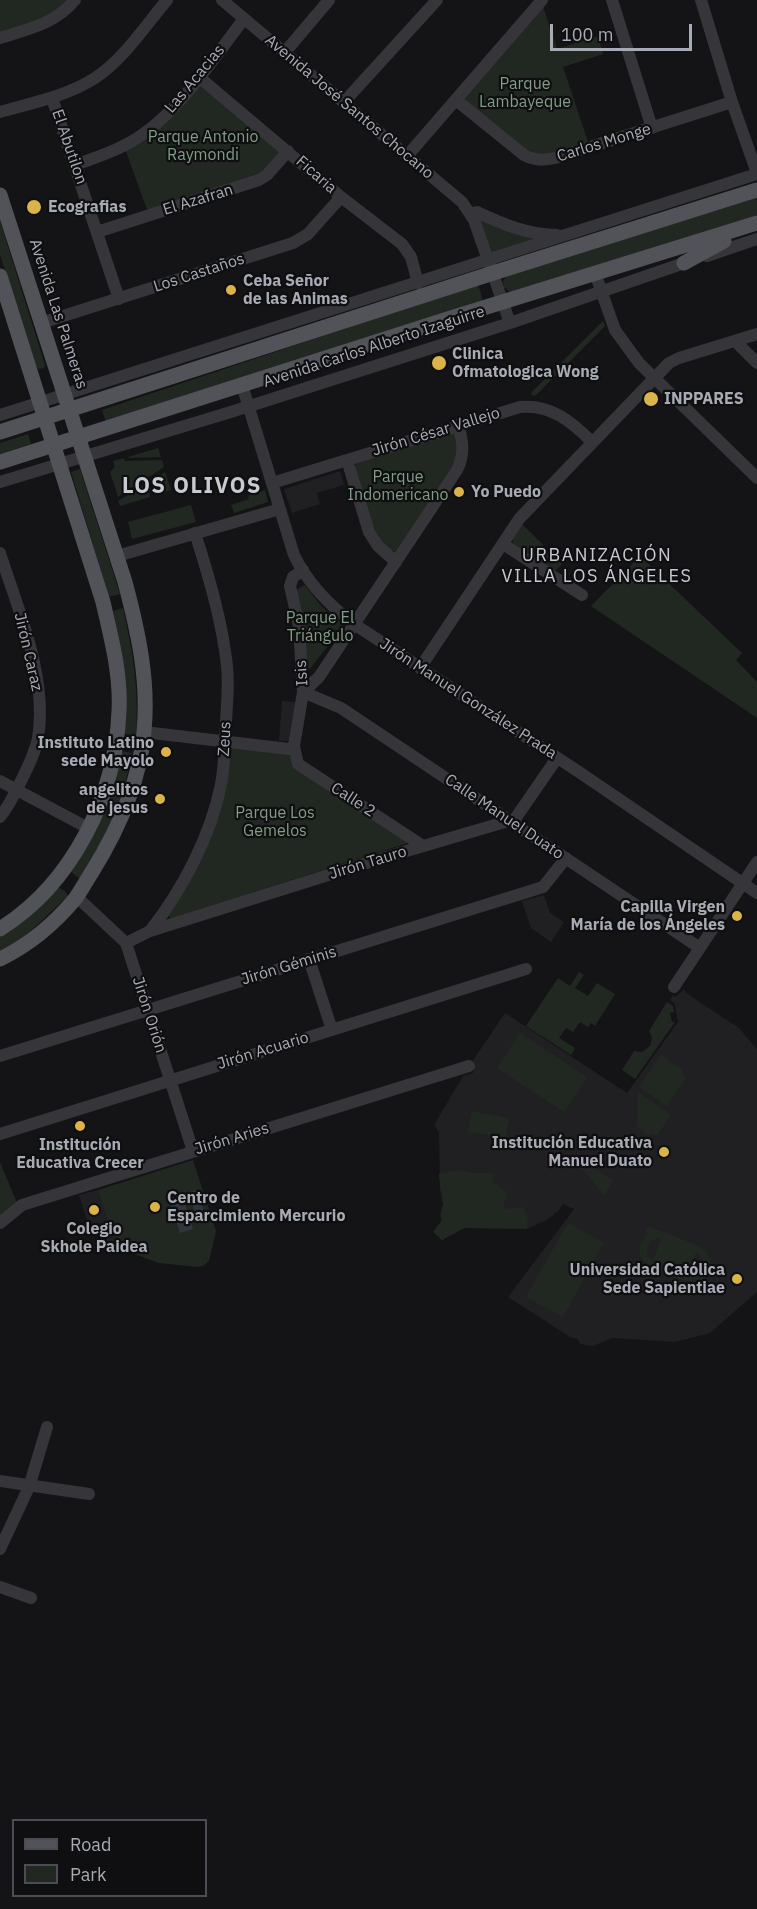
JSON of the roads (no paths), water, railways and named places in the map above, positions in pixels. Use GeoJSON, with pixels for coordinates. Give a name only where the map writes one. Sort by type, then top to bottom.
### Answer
{"type":"FeatureCollection","features":[{"type":"Feature","properties":{"kind":"main road"},"geometry":{"type":"LineString","coordinates":[[741,195],[757,183]]}},
{"type":"Feature","properties":{"kind":"main road","name":"Avenida Carlos Alberto Izaguirre"},"geometry":{"type":"LineString","coordinates":[[0,432],[581,236],[757,190]]}},
{"type":"Feature","properties":{"kind":"main road","name":"Avenida Las Palmeras"},"geometry":{"type":"LineString","coordinates":[[0,195],[117,556],[135,620],[145,689],[144,732],[139,765],[126,805],[110,842],[77,897],[55,921],[36,938],[0,959]]}},
{"type":"Feature","properties":{"kind":"main road","name":"Avenida Carlos Alberto Izaguirre"},"geometry":{"type":"LineString","coordinates":[[0,462],[753,224]]}},
{"type":"Feature","properties":{"kind":"main road"},"geometry":{"type":"LineString","coordinates":[[684,263],[739,234],[753,224]]}},
{"type":"Feature","properties":{"kind":"main road"},"geometry":{"type":"LineString","coordinates":[[0,276],[103,602],[118,677],[119,709],[115,752],[109,780],[73,856],[58,876],[30,905],[0,929]]}},
{"type":"Feature","properties":{"kind":"street"},"geometry":{"type":"LineString","coordinates":[[0,38],[48,22],[75,0]]}},
{"type":"Feature","properties":{"kind":"street"},"geometry":{"type":"LineString","coordinates":[[0,112],[52,98],[84,84],[109,67],[167,0]]}},
{"type":"Feature","properties":{"kind":"street","name":"Avenida José Santos Chocano"},"geometry":{"type":"LineString","coordinates":[[222,0],[462,202],[472,217],[510,323]]}},
{"type":"Feature","properties":{"kind":"street"},"geometry":{"type":"LineString","coordinates":[[285,52],[329,0]]}},
{"type":"Feature","properties":{"kind":"street"},"geometry":{"type":"LineString","coordinates":[[344,102],[437,0]]}},
{"type":"Feature","properties":{"kind":"street"},"geometry":{"type":"LineString","coordinates":[[407,156],[542,0]]}},
{"type":"Feature","properties":{"kind":"street"},"geometry":{"type":"LineString","coordinates":[[612,0],[652,128]]}},
{"type":"Feature","properties":{"kind":"street"},"geometry":{"type":"LineString","coordinates":[[701,0],[757,174]]}},
{"type":"Feature","properties":{"kind":"street","name":"Las Acacias"},"geometry":{"type":"LineString","coordinates":[[75,165],[124,146],[169,111],[199,77],[244,18]]}},
{"type":"Feature","properties":{"kind":"street","name":"Ficaria"},"geometry":{"type":"LineString","coordinates":[[199,77],[405,248],[411,257],[418,283]]}},
{"type":"Feature","properties":{"kind":"street","name":"El Abutilon"},"geometry":{"type":"LineString","coordinates":[[52,98],[119,299]]}},
{"type":"Feature","properties":{"kind":"street","name":"Carlos Monge"},"geometry":{"type":"LineString","coordinates":[[456,100],[524,155],[535,160],[555,158],[732,102]]}},
{"type":"Feature","properties":{"kind":"street","name":"El Azafran"},"geometry":{"type":"LineString","coordinates":[[97,232],[260,180],[288,152]]}},
{"type":"Feature","properties":{"kind":"street","name":"Avenida Carlos Alberto Izaguirre"},"geometry":{"type":"LineString","coordinates":[[581,236],[757,174]]}},
{"type":"Feature","properties":{"kind":"street","name":"Los Castaños"},"geometry":{"type":"LineString","coordinates":[[42,323],[293,243],[308,234],[341,197]]}},
{"type":"Feature","properties":{"kind":"street"},"geometry":{"type":"LineString","coordinates":[[472,217],[473,213],[477,212],[530,232],[581,236]]}},
{"type":"Feature","properties":{"kind":"street","name":"Avenida Carlos Alberto Izaguirre"},"geometry":{"type":"LineString","coordinates":[[0,482],[510,323],[757,239]]}},
{"type":"Feature","properties":{"kind":"street","name":"Avenida Carlos Alberto Izaguirre"},"geometry":{"type":"LineString","coordinates":[[0,415],[418,283],[490,266]]}},
{"type":"Feature","properties":{"kind":"street"},"geometry":{"type":"LineString","coordinates":[[595,273],[615,330],[639,363],[757,478]]}},
{"type":"Feature","properties":{"kind":"street"},"geometry":{"type":"LineString","coordinates":[[420,668],[519,519],[655,377],[676,359],[757,334]]}},
{"type":"Feature","properties":{"kind":"street"},"geometry":{"type":"LineString","coordinates":[[735,341],[757,363]]}},
{"type":"Feature","properties":{"kind":"street","name":"Jirón Manuel González Prada"},"geometry":{"type":"LineString","coordinates":[[242,385],[291,547],[303,570],[324,599],[354,624],[757,893]]}},
{"type":"Feature","properties":{"kind":"street","name":"Jirón César Vallejo"},"geometry":{"type":"LineString","coordinates":[[272,483],[520,407],[537,407],[566,418],[592,442]]}},
{"type":"Feature","properties":{"kind":"street"},"geometry":{"type":"LineString","coordinates":[[303,692],[319,677],[460,464],[463,446],[458,425]]}},
{"type":"Feature","properties":{"kind":"street"},"geometry":{"type":"LineString","coordinates":[[347,460],[369,532],[378,546],[396,562]]}},
{"type":"Feature","properties":{"kind":"street"},"geometry":{"type":"LineString","coordinates":[[117,556],[280,509]]}},
{"type":"Feature","properties":{"kind":"street","name":"Zeus"},"geometry":{"type":"LineString","coordinates":[[150,931],[168,908],[186,877],[205,835],[220,786],[228,684],[218,611],[195,533]]}},
{"type":"Feature","properties":{"kind":"street"},"geometry":{"type":"LineString","coordinates":[[503,544],[582,595]]}},
{"type":"Feature","properties":{"kind":"street","name":"Jirón Caraz"},"geometry":{"type":"LineString","coordinates":[[0,817],[17,790],[38,740],[40,708],[30,645],[1,561]]}},
{"type":"Feature","properties":{"kind":"street","name":"Isis"},"geometry":{"type":"LineString","coordinates":[[294,746],[303,692],[298,627],[290,586],[293,577],[303,570]]}},
{"type":"Feature","properties":{"kind":"street","name":"Calle Manuel Duato"},"geometry":{"type":"LineString","coordinates":[[303,692],[341,708],[700,948]]}},
{"type":"Feature","properties":{"kind":"street"},"geometry":{"type":"LineString","coordinates":[[144,732],[289,749],[294,746]]}},
{"type":"Feature","properties":{"kind":"street","name":"Calle 2"},"geometry":{"type":"LineString","coordinates":[[294,746],[298,764],[423,846]]}},
{"type":"Feature","properties":{"kind":"street"},"geometry":{"type":"LineString","coordinates":[[511,821],[518,817],[557,758]]}},
{"type":"Feature","properties":{"kind":"street"},"geometry":{"type":"LineString","coordinates":[[0,781],[88,828]]}},
{"type":"Feature","properties":{"kind":"street","name":"Jirón Tauro"},"geometry":{"type":"LineString","coordinates":[[126,943],[150,931],[511,821]]}},
{"type":"Feature","properties":{"kind":"street","name":"Jirón Géminis"},"geometry":{"type":"LineString","coordinates":[[0,1056],[543,887],[566,858]]}},
{"type":"Feature","properties":{"kind":"street"},"geometry":{"type":"LineString","coordinates":[[674,987],[757,862]]}},
{"type":"Feature","properties":{"kind":"street","name":"Jirón Orión"},"geometry":{"type":"LineString","coordinates":[[77,897],[126,943],[193,1151]]}},
{"type":"Feature","properties":{"kind":"street"},"geometry":{"type":"LineString","coordinates":[[309,959],[332,1030]]}},
{"type":"Feature","properties":{"kind":"street","name":"Jirón Acuario"},"geometry":{"type":"LineString","coordinates":[[0,1134],[526,969]]}},
{"type":"Feature","properties":{"kind":"street","name":"Jirón Aries"},"geometry":{"type":"LineString","coordinates":[[0,1223],[22,1205],[469,1066]]}},
{"type":"Feature","properties":{"kind":"street"},"geometry":{"type":"LineString","coordinates":[[0,1549],[29,1486],[47,1427]]}},
{"type":"Feature","properties":{"kind":"street"},"geometry":{"type":"LineString","coordinates":[[0,1481],[88,1494]]}},
{"type":"Feature","properties":{"kind":"street"},"geometry":{"type":"LineString","coordinates":[[0,1587],[31,1598]]}},
{"type":"Feature","properties":{"kind":"place","name":"Ecografias"},"geometry":{"type":"Point","coordinates":[34,207]}},
{"type":"Feature","properties":{"kind":"place","name":"Ceba Señor de las Animas"},"geometry":{"type":"Point","coordinates":[231,290]}},
{"type":"Feature","properties":{"kind":"place","name":"Clinica Ofmatologica Wong"},"geometry":{"type":"Point","coordinates":[439,363]}},
{"type":"Feature","properties":{"kind":"place","name":"INPPARES"},"geometry":{"type":"Point","coordinates":[651,399]}},
{"type":"Feature","properties":{"kind":"place","name":"Yo Puedo"},"geometry":{"type":"Point","coordinates":[459,492]}},
{"type":"Feature","properties":{"kind":"place","name":"Instituto Latino sede Mayolo"},"geometry":{"type":"Point","coordinates":[166,752]}},
{"type":"Feature","properties":{"kind":"place","name":"angelitos de jesus"},"geometry":{"type":"Point","coordinates":[160,799]}},
{"type":"Feature","properties":{"kind":"place","name":"Capilla Virgen María de los Ángeles"},"geometry":{"type":"Point","coordinates":[737,916]}},
{"type":"Feature","properties":{"kind":"place","name":"Institución Educativa Crecer"},"geometry":{"type":"Point","coordinates":[80,1126]}},
{"type":"Feature","properties":{"kind":"place","name":"Institución Educativa Manuel Duato"},"geometry":{"type":"Point","coordinates":[664,1152]}},
{"type":"Feature","properties":{"kind":"place","name":"Centro de Esparcimiento Mercurio"},"geometry":{"type":"Point","coordinates":[155,1207]}},
{"type":"Feature","properties":{"kind":"place","name":"Colegio Skhole Paidea"},"geometry":{"type":"Point","coordinates":[94,1210]}},
{"type":"Feature","properties":{"kind":"place","name":"Universidad Católica Sede Sapientiae"},"geometry":{"type":"Point","coordinates":[737,1279]}},
{"type":"Feature","properties":{"kind":"district","name":"LOS OLIVOS"},"geometry":{"type":"Point","coordinates":[192,487]}},
{"type":"Feature","properties":{"kind":"district","name":"URBANIZACIÓN VILLA LOS ÁNGELES"},"geometry":{"type":"Point","coordinates":[597,566]}},
{"type":"Feature","properties":{"kind":"park label","name":"Parque Lambayeque"},"geometry":{"type":"Point","coordinates":[525,93]}},
{"type":"Feature","properties":{"kind":"park label","name":"Parque Antonio Raymondi"},"geometry":{"type":"Point","coordinates":[203,146]}},
{"type":"Feature","properties":{"kind":"park label","name":"Parque Indomericano"},"geometry":{"type":"Point","coordinates":[398,486]}},
{"type":"Feature","properties":{"kind":"park label","name":"Parque El Triángulo"},"geometry":{"type":"Point","coordinates":[320,627]}},
{"type":"Feature","properties":{"kind":"park label","name":"Parque Los Gemelos"},"geometry":{"type":"Point","coordinates":[275,822]}}]}
